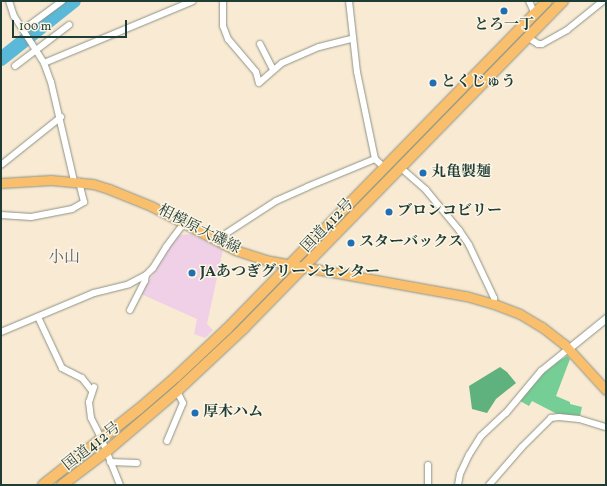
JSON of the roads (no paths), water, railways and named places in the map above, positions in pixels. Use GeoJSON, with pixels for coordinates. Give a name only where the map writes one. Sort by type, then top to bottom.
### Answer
{"type":"FeatureCollection","features":[{"type":"Feature","properties":{"kind":"highway","name":"国道412号"},"geometry":{"type":"LineString","coordinates":[[44,485],[102,440],[176,378],[227,329],[547,1]]}},
{"type":"Feature","properties":{"kind":"highway","name":"国道412号"},"geometry":{"type":"LineString","coordinates":[[62,485],[107,451],[177,392],[244,328],[563,1]]}},
{"type":"Feature","properties":{"kind":"main road","name":"相模原大磯線"},"geometry":{"type":"LineString","coordinates":[[1,183],[30,180],[77,181],[128,196],[249,255],[289,266],[466,296],[494,304],[520,314],[542,327],[569,348],[606,390]]}},
{"type":"Feature","properties":{"kind":"street"},"geometry":{"type":"LineString","coordinates":[[1,215],[31,217],[72,209],[84,202],[77,181],[61,117],[44,63],[12,12],[9,1]]}},
{"type":"Feature","properties":{"kind":"street"},"geometry":{"type":"LineString","coordinates":[[24,32],[62,1]]}},
{"type":"Feature","properties":{"kind":"street"},"geometry":{"type":"LineString","coordinates":[[44,63],[193,1]]}},
{"type":"Feature","properties":{"kind":"street"},"geometry":{"type":"LineString","coordinates":[[223,1],[223,26],[228,39],[256,72],[259,83],[264,80],[273,69],[282,63],[319,47],[352,39]]}},
{"type":"Feature","properties":{"kind":"street"},"geometry":{"type":"LineString","coordinates":[[349,1],[352,39],[376,159],[385,168]]}},
{"type":"Feature","properties":{"kind":"street"},"geometry":{"type":"LineString","coordinates":[[529,1],[535,14]]}},
{"type":"Feature","properties":{"kind":"street"},"geometry":{"type":"LineString","coordinates":[[527,37],[538,44],[542,44],[568,30],[603,1]]}},
{"type":"Feature","properties":{"kind":"street"},"geometry":{"type":"LineString","coordinates":[[15,66],[69,24]]}},
{"type":"Feature","properties":{"kind":"street"},"geometry":{"type":"LineString","coordinates":[[260,44],[273,69]]}},
{"type":"Feature","properties":{"kind":"street"},"geometry":{"type":"LineString","coordinates":[[1,165],[61,117]]}},
{"type":"Feature","properties":{"kind":"street"},"geometry":{"type":"LineString","coordinates":[[216,240],[276,201],[376,159]]}},
{"type":"Feature","properties":{"kind":"street"},"geometry":{"type":"LineString","coordinates":[[401,168],[426,190],[459,230],[469,246],[494,298],[494,304]]}},
{"type":"Feature","properties":{"kind":"street"},"geometry":{"type":"LineString","coordinates":[[1,332],[94,293],[129,284],[146,275],[153,268],[166,247],[184,223]]}},
{"type":"Feature","properties":{"kind":"street"},"geometry":{"type":"LineString","coordinates":[[130,310],[145,281],[146,275]]}},
{"type":"Feature","properties":{"kind":"street"},"geometry":{"type":"LineString","coordinates":[[38,317],[62,368],[82,378],[93,388],[89,402],[91,418],[107,451],[120,485]]}},
{"type":"Feature","properties":{"kind":"street"},"geometry":{"type":"LineString","coordinates":[[458,485],[460,474],[469,455],[481,436],[506,413],[541,371],[606,318]]}},
{"type":"Feature","properties":{"kind":"street"},"geometry":{"type":"LineString","coordinates":[[167,441],[183,403],[177,392]]}},
{"type":"Feature","properties":{"kind":"street"},"geometry":{"type":"LineString","coordinates":[[489,485],[522,447],[551,418],[559,416],[579,419],[606,427]]}},
{"type":"Feature","properties":{"kind":"street"},"geometry":{"type":"LineString","coordinates":[[110,462],[137,463]]}},
{"type":"Feature","properties":{"kind":"street"},"geometry":{"type":"LineString","coordinates":[[428,465],[428,485]]}},
{"type":"Feature","properties":{"kind":"waterway"},"geometry":{"type":"LineString","coordinates":[[1,59],[74,1]]}},
{"type":"Feature","properties":{"kind":"place","name":"とろ一丁"},"geometry":{"type":"Point","coordinates":[504,11]}},
{"type":"Feature","properties":{"kind":"place","name":"とくじゅう"},"geometry":{"type":"Point","coordinates":[433,83]}},
{"type":"Feature","properties":{"kind":"place","name":"丸亀製麺"},"geometry":{"type":"Point","coordinates":[423,173]}},
{"type":"Feature","properties":{"kind":"place","name":"ブロンコビリー"},"geometry":{"type":"Point","coordinates":[389,212]}},
{"type":"Feature","properties":{"kind":"place","name":"スターバックス"},"geometry":{"type":"Point","coordinates":[351,243]}},
{"type":"Feature","properties":{"kind":"place","name":"JAあつぎグリーンセンター"},"geometry":{"type":"Point","coordinates":[192,273]}},
{"type":"Feature","properties":{"kind":"place","name":"厚木ハム"},"geometry":{"type":"Point","coordinates":[195,413]}},
{"type":"Feature","properties":{"kind":"district","name":"小山"},"geometry":{"type":"Point","coordinates":[64,258]}}]}
